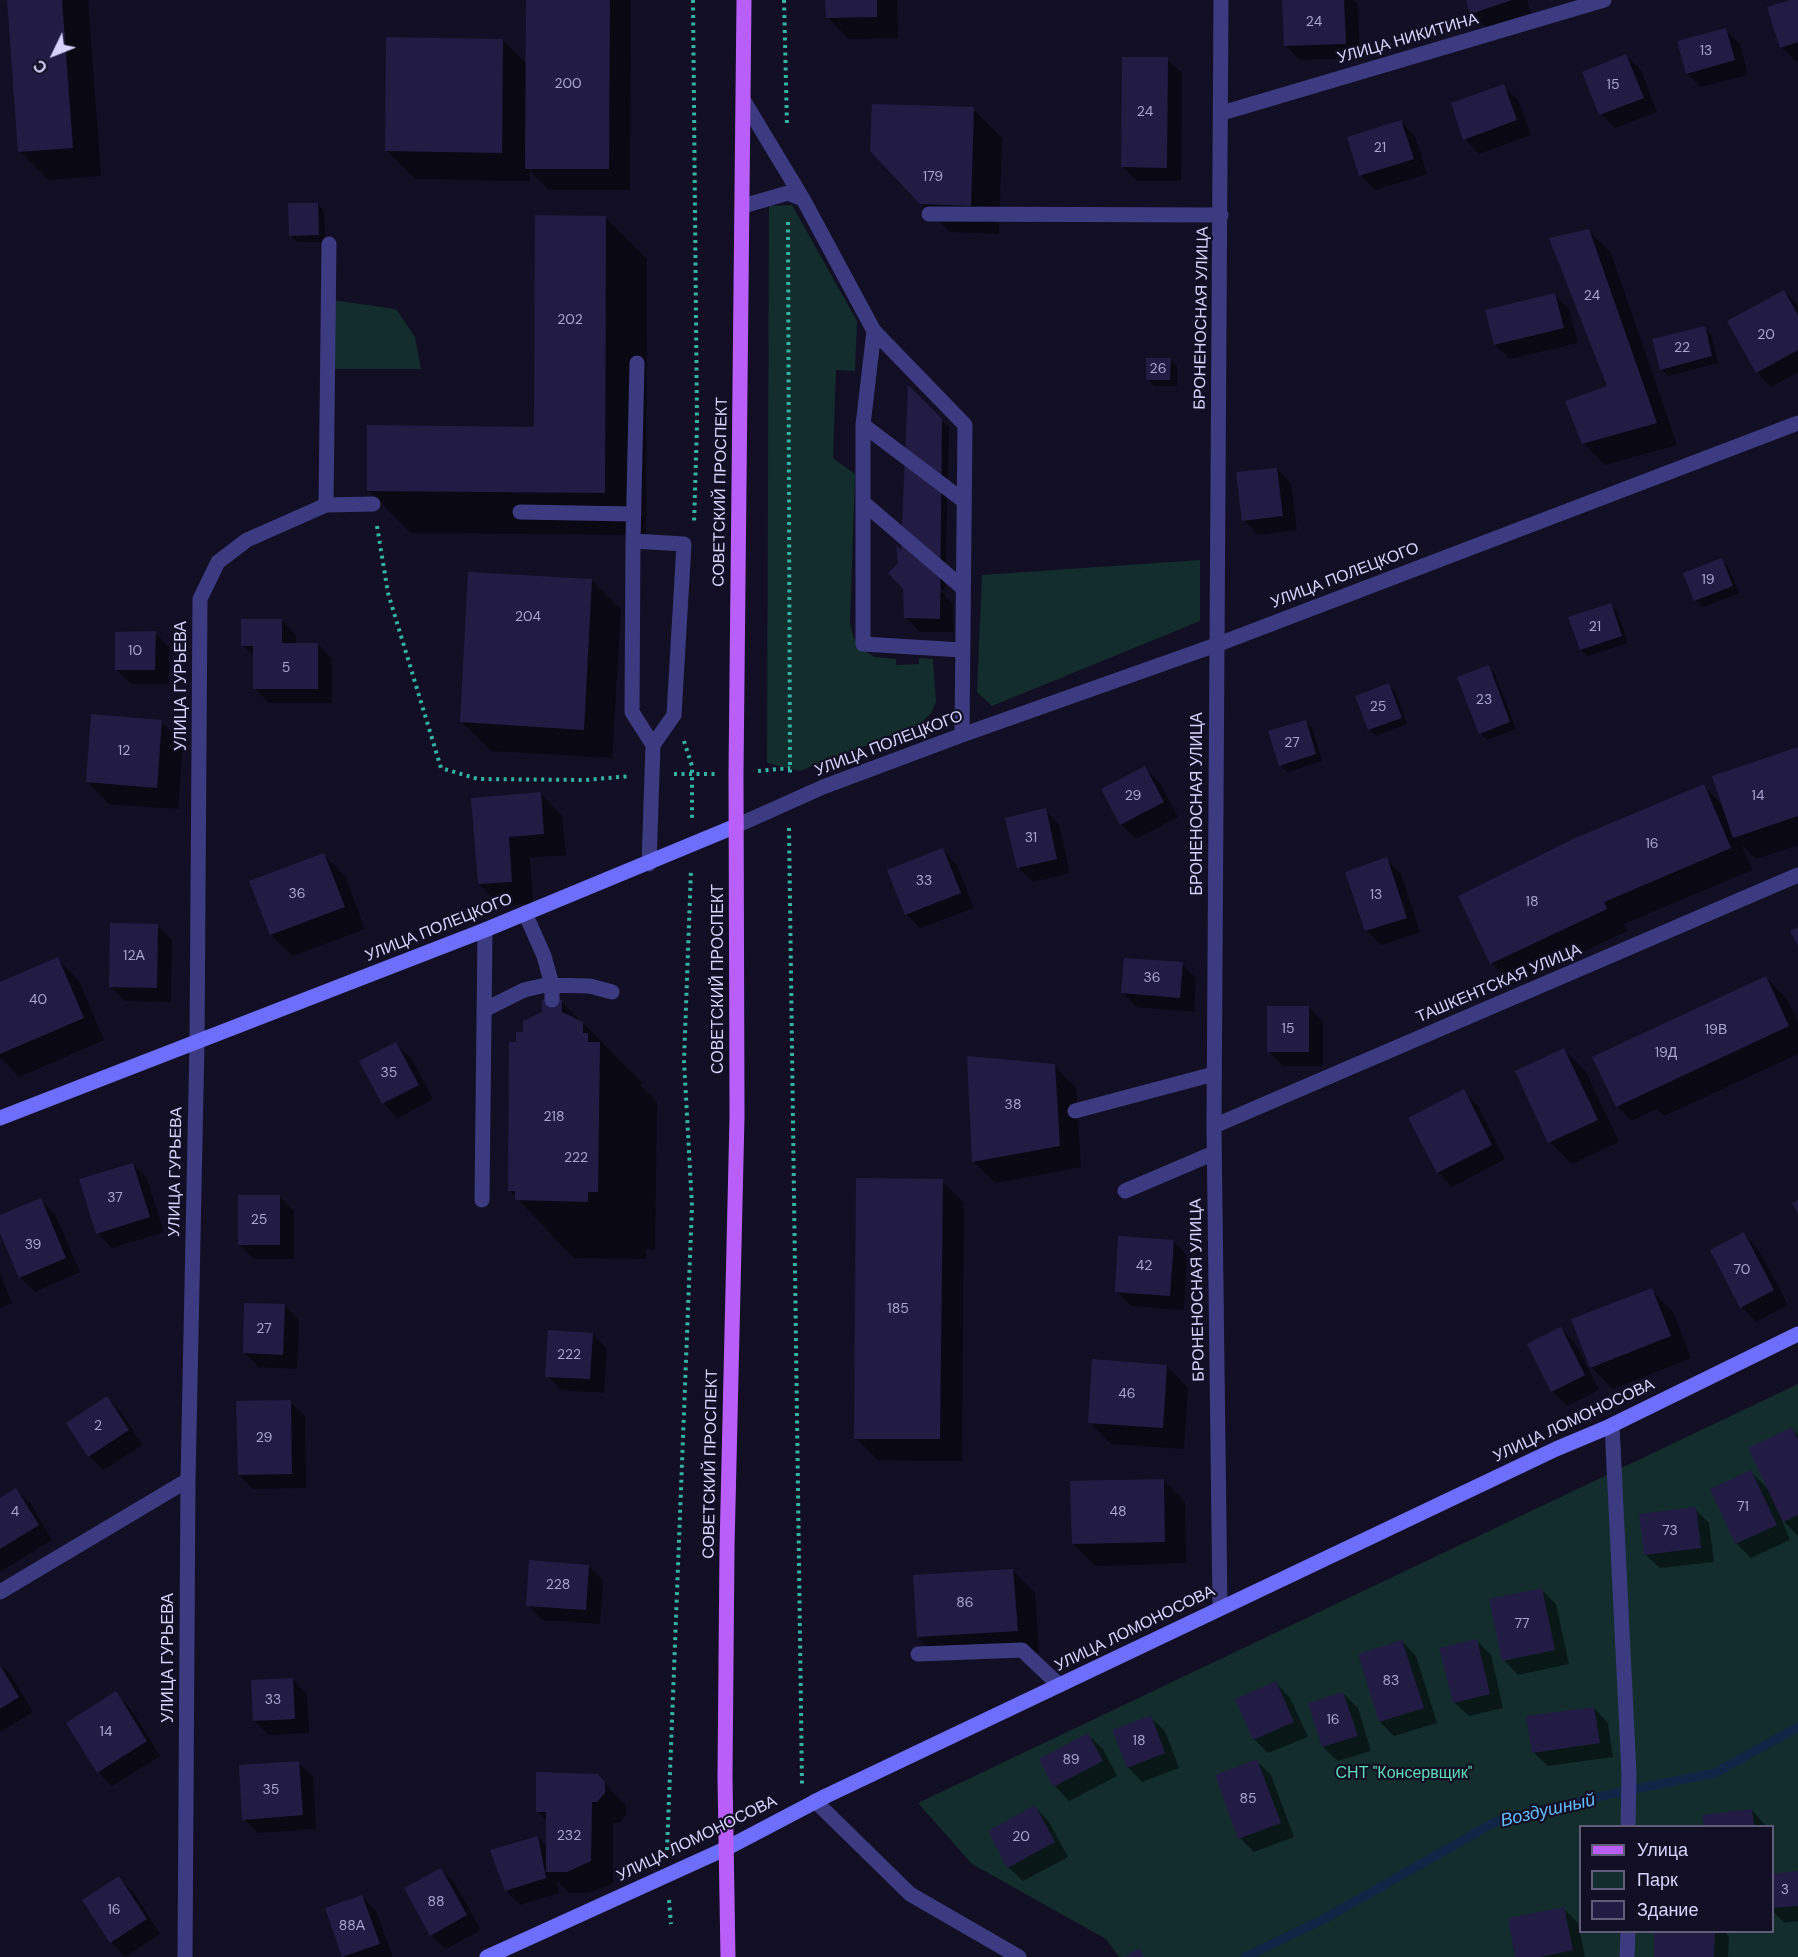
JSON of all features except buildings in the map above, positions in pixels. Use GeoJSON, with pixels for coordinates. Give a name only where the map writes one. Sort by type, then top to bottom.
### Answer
{"type":"FeatureCollection","features":[{"type":"Feature","properties":{"kind":"main road","name":"СОВЕТСКИЙ ПРОСПЕКТ"},"geometry":{"type":"LineString","coordinates":[[728,1957],[727,1548],[737,1117],[736,826],[744,0]]}},
{"type":"Feature","properties":{"kind":"main road","name":"УЛИЦА ПОЛЕЦКОГО"},"geometry":{"type":"LineString","coordinates":[[0,1118],[485,930],[649,864],[736,826]]}},
{"type":"Feature","properties":{"kind":"main road","name":"УЛИЦА ЛОМОНОСОВА"},"geometry":{"type":"LineString","coordinates":[[496,1955],[727,1848],[809,1804],[1220,1608],[1612,1425],[1798,1334]]}},
{"type":"Feature","properties":{"kind":"street","name":"БРОНЕНОСНАЯ УЛИЦА"},"geometry":{"type":"LineString","coordinates":[[1220,1608],[1214,1074],[1221,0]]}},
{"type":"Feature","properties":{"kind":"street","name":"УЛИЦА НИКИТИНА"},"geometry":{"type":"LineString","coordinates":[[1222,113],[1604,0]]}},
{"type":"Feature","properties":{"kind":"street"},"geometry":{"type":"LineString","coordinates":[[744,102],[804,199],[874,331],[965,425],[962,735]]}},
{"type":"Feature","properties":{"kind":"street"},"geometry":{"type":"LineString","coordinates":[[742,206],[788,193],[804,199]]}},
{"type":"Feature","properties":{"kind":"street"},"geometry":{"type":"LineString","coordinates":[[929,214],[1221,215]]}},
{"type":"Feature","properties":{"kind":"street"},"geometry":{"type":"LineString","coordinates":[[326,505],[328,244]]}},
{"type":"Feature","properties":{"kind":"street"},"geometry":{"type":"LineString","coordinates":[[874,331],[863,425],[865,504],[863,644],[962,650]]}},
{"type":"Feature","properties":{"kind":"street"},"geometry":{"type":"LineString","coordinates":[[637,363],[632,712],[653,745]]}},
{"type":"Feature","properties":{"kind":"street","name":"УЛИЦА ПОЛЕЦКОГО"},"geometry":{"type":"LineString","coordinates":[[736,826],[789,802],[962,735],[1216,645],[1798,423]]}},
{"type":"Feature","properties":{"kind":"street"},"geometry":{"type":"LineString","coordinates":[[863,425],[964,501]]}},
{"type":"Feature","properties":{"kind":"street","name":"УЛИЦА ГУРЬЕВА"},"geometry":{"type":"LineString","coordinates":[[186,1957],[188,1480],[197,1043],[200,599],[218,562],[247,540],[326,505],[373,504]]}},
{"type":"Feature","properties":{"kind":"street"},"geometry":{"type":"LineString","coordinates":[[865,504],[963,588]]}},
{"type":"Feature","properties":{"kind":"street"},"geometry":{"type":"LineString","coordinates":[[520,512],[634,514]]}},
{"type":"Feature","properties":{"kind":"street"},"geometry":{"type":"LineString","coordinates":[[633,541],[684,544],[674,715],[653,745],[649,864]]}},
{"type":"Feature","properties":{"kind":"street","name":"ТАШКЕНТСКАЯ УЛИЦА"},"geometry":{"type":"LineString","coordinates":[[1214,1126],[1798,874]]}},
{"type":"Feature","properties":{"kind":"street"},"geometry":{"type":"LineString","coordinates":[[525,914],[544,956],[552,985],[552,1000]]}},
{"type":"Feature","properties":{"kind":"street"},"geometry":{"type":"LineString","coordinates":[[482,1200],[485,930]]}},
{"type":"Feature","properties":{"kind":"street"},"geometry":{"type":"LineString","coordinates":[[484,1010],[524,990],[552,985],[590,986],[612,992]]}},
{"type":"Feature","properties":{"kind":"street"},"geometry":{"type":"LineString","coordinates":[[1075,1111],[1214,1074]]}},
{"type":"Feature","properties":{"kind":"street"},"geometry":{"type":"LineString","coordinates":[[1125,1191],[1214,1153]]}},
{"type":"Feature","properties":{"kind":"street"},"geometry":{"type":"LineString","coordinates":[[1612,1425],[1629,1774],[1628,1825]]}},
{"type":"Feature","properties":{"kind":"street"},"geometry":{"type":"LineString","coordinates":[[0,1592],[188,1480]]}},
{"type":"Feature","properties":{"kind":"street"},"geometry":{"type":"LineString","coordinates":[[918,1654],[1022,1650],[1059,1685]]}},
{"type":"Feature","properties":{"kind":"street"},"geometry":{"type":"LineString","coordinates":[[809,1804],[910,1894],[1020,1957]]}},
{"type":"Feature","properties":{"kind":"street"},"geometry":{"type":"LineString","coordinates":[[1627,1957],[1628,1933]]}},
{"type":"Feature","properties":{"kind":"path"},"geometry":{"type":"LineString","coordinates":[[684,544],[694,539],[697,424],[693,0]]}},
{"type":"Feature","properties":{"kind":"path"},"geometry":{"type":"LineString","coordinates":[[784,0],[787,127]]}},
{"type":"Feature","properties":{"kind":"path"},"geometry":{"type":"LineString","coordinates":[[788,193],[789,802],[809,1804]]}},
{"type":"Feature","properties":{"kind":"path"},"geometry":{"type":"LineString","coordinates":[[373,504],[387,593],[441,768],[478,779],[585,780],[652,775]]}},
{"type":"Feature","properties":{"kind":"path"},"geometry":{"type":"LineString","coordinates":[[671,1924],[666,1875],[692,1206],[684,1061],[692,845],[692,766],[674,715]]}},
{"type":"Feature","properties":{"kind":"green space"},"geometry":{"type":"Polygon","coordinates":[[[792,205],[857,321],[855,371],[836,370],[833,458],[855,474],[850,624],[854,638],[863,650],[875,657],[896,659],[896,665],[919,664],[919,658],[933,659],[936,702],[931,713],[919,725],[800,771],[767,763],[769,206],[792,205]]]}},
{"type":"Feature","properties":{"kind":"green space"},"geometry":{"type":"Polygon","coordinates":[[[332,300],[396,309],[415,337],[421,369],[334,369],[332,300]]]}},
{"type":"Feature","properties":{"kind":"green space"},"geometry":{"type":"Polygon","coordinates":[[[1200,560],[1200,621],[992,706],[977,692],[982,575],[1200,560]]]}},
{"type":"Feature","properties":{"kind":"green space","name":"СНТ \"Консервщик\""},"geometry":{"type":"Polygon","coordinates":[[[1798,1384],[1798,1957],[1119,1957],[1106,1939],[972,1864],[918,1803],[1798,1384]]]}},
{"type":"Feature","properties":{"kind":"waterway","name":"Воздушный"},"geometry":{"type":"LineString","coordinates":[[1245,1957],[1324,1919],[1495,1822],[1615,1793],[1715,1773],[1798,1727]]}}]}
